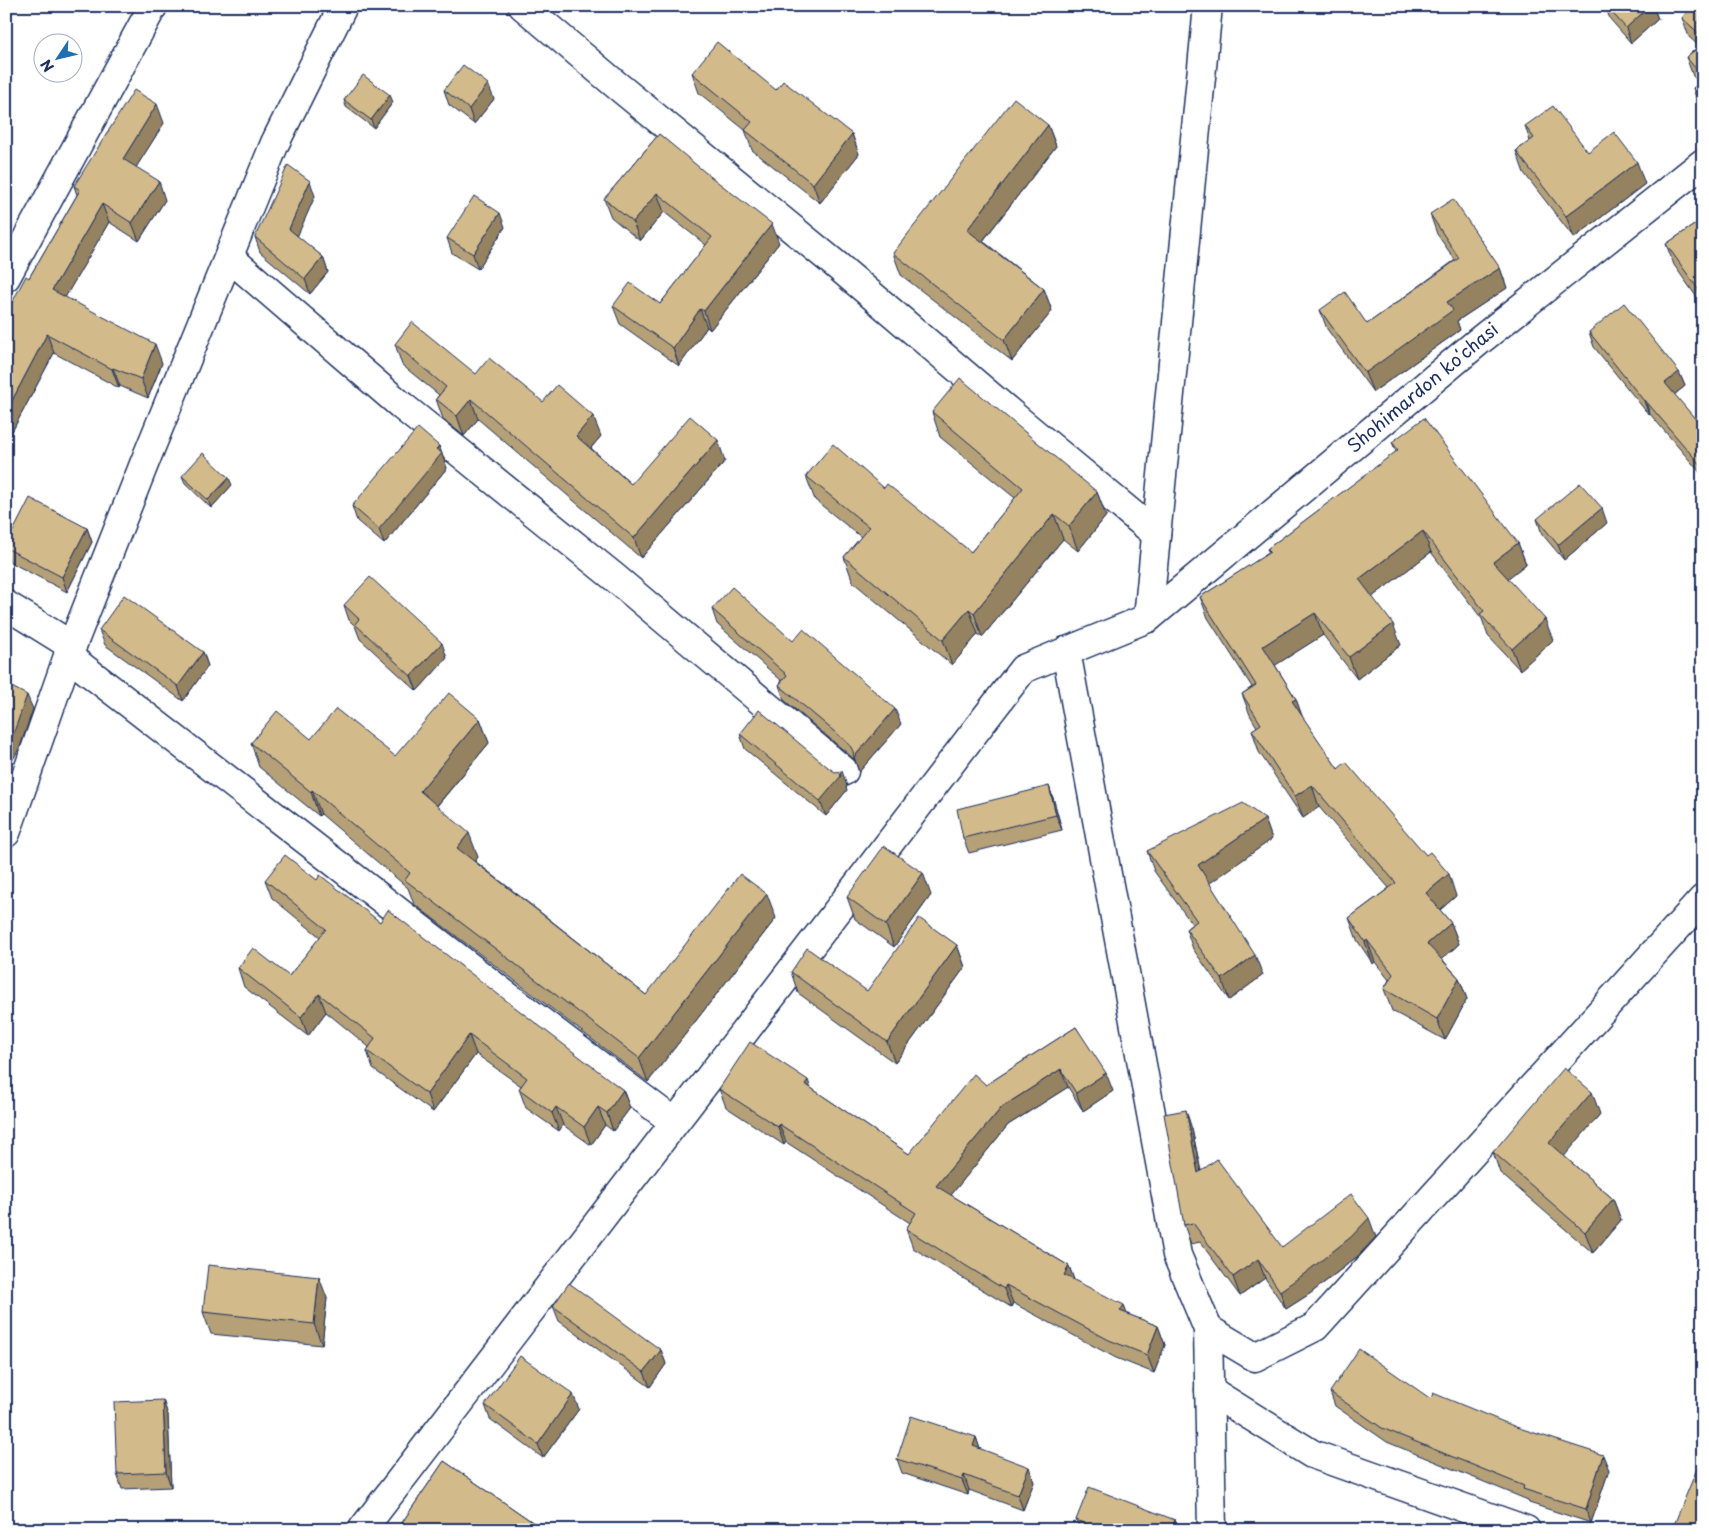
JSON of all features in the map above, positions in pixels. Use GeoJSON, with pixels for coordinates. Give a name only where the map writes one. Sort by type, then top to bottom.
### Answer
{"type":"FeatureCollection","features":[{"type":"Feature","properties":{"kind":"street"},"geometry":{"type":"LineString","coordinates":[[6,277],[153,6]]}},
{"type":"Feature","properties":{"kind":"street"},"geometry":{"type":"LineString","coordinates":[[6,833],[70,651],[148,454],[276,144],[343,6]]}},
{"type":"Feature","properties":{"kind":"street"},"geometry":{"type":"LineString","coordinates":[[523,6],[834,263],[1156,534]]}},
{"type":"Feature","properties":{"kind":"street"},"geometry":{"type":"LineString","coordinates":[[1148,618],[1208,6]]}},
{"type":"Feature","properties":{"kind":"street","name":"Shohimardon koʻchasi"},"geometry":{"type":"LineString","coordinates":[[362,1530],[1023,669],[1148,618],[1479,341],[1703,163]]}},
{"type":"Feature","properties":{"kind":"street"},"geometry":{"type":"LineString","coordinates":[[229,257],[402,406],[614,577],[844,771]]}},
{"type":"Feature","properties":{"kind":"street"},"geometry":{"type":"LineString","coordinates":[[6,605],[70,651],[509,998],[674,1122]]}},
{"type":"Feature","properties":{"kind":"street"},"geometry":{"type":"LineString","coordinates":[[1066,651],[1177,1255],[1208,1329],[1212,1530]]}},
{"type":"Feature","properties":{"kind":"street"},"geometry":{"type":"LineString","coordinates":[[1208,1329],[1255,1357],[1315,1327],[1703,899]]}},
{"type":"Feature","properties":{"kind":"street"},"geometry":{"type":"LineString","coordinates":[[1209,1390],[1312,1454],[1526,1530]]}},
{"type":"Feature","properties":{"kind":"building"},"geometry":{"type":"Polygon","coordinates":[[[1606,6],[1650,6],[1626,28],[1606,6]]]}},
{"type":"Feature","properties":{"kind":"building"},"geometry":{"type":"Polygon","coordinates":[[[1692,6],[1703,6],[1703,37],[1682,18],[1692,6]]]}},
{"type":"Feature","properties":{"kind":"building"},"geometry":{"type":"Polygon","coordinates":[[[717,42],[776,90],[783,81],[852,134],[813,184],[745,130],[752,122],[692,73],[717,42]]]}},
{"type":"Feature","properties":{"kind":"building"},"geometry":{"type":"Polygon","coordinates":[[[1703,44],[1703,77],[1686,57],[1703,44]]]}},
{"type":"Feature","properties":{"kind":"building"},"geometry":{"type":"Polygon","coordinates":[[[463,65],[488,84],[469,109],[444,90],[463,65]]]}},
{"type":"Feature","properties":{"kind":"building"},"geometry":{"type":"Polygon","coordinates":[[[363,75],[390,95],[371,120],[344,100],[363,75]]]}},
{"type":"Feature","properties":{"kind":"building"},"geometry":{"type":"Polygon","coordinates":[[[1703,80],[1703,101],[1693,88],[1703,80]]]}},
{"type":"Feature","properties":{"kind":"building"},"geometry":{"type":"Polygon","coordinates":[[[134,90],[157,104],[123,159],[159,181],[132,223],[102,204],[52,290],[155,344],[141,379],[112,369],[47,334],[6,412],[6,314],[26,276],[29,278],[80,190],[74,186],[134,90]]]}},
{"type":"Feature","properties":{"kind":"building"},"geometry":{"type":"Polygon","coordinates":[[[1014,98],[1048,125],[967,230],[1044,289],[1004,340],[893,253],[1014,98]]]}},
{"type":"Feature","properties":{"kind":"building"},"geometry":{"type":"Polygon","coordinates":[[[1553,106],[1588,152],[1614,132],[1637,162],[1566,216],[1516,151],[1534,138],[1525,126],[1553,106]]]}},
{"type":"Feature","properties":{"kind":"building"},"geometry":{"type":"Polygon","coordinates":[[[659,134],[772,224],[704,311],[700,309],[673,348],[613,306],[630,283],[660,304],[712,237],[657,193],[633,222],[604,199],[659,134]]]}},
{"type":"Feature","properties":{"kind":"building"},"geometry":{"type":"Polygon","coordinates":[[[288,165],[310,181],[289,229],[323,257],[305,279],[255,237],[288,165]]]}},
{"type":"Feature","properties":{"kind":"building"},"geometry":{"type":"Polygon","coordinates":[[[474,196],[500,213],[473,254],[447,238],[474,196]]]}},
{"type":"Feature","properties":{"kind":"building"},"geometry":{"type":"Polygon","coordinates":[[[1453,199],[1500,268],[1447,302],[1453,310],[1365,373],[1320,310],[1345,292],[1367,324],[1459,258],[1430,214],[1453,199]]]}},
{"type":"Feature","properties":{"kind":"building"},"geometry":{"type":"Polygon","coordinates":[[[1703,219],[1703,285],[1698,289],[1666,244],[1703,219]]]}},
{"type":"Feature","properties":{"kind":"building"},"geometry":{"type":"Polygon","coordinates":[[[1624,303],[1679,372],[1665,383],[1703,428],[1703,468],[1644,401],[1589,332],[1624,303]]]}},
{"type":"Feature","properties":{"kind":"building"},"geometry":{"type":"Polygon","coordinates":[[[412,322],[476,374],[489,358],[543,402],[557,385],[593,416],[576,436],[631,484],[690,416],[718,440],[634,538],[471,399],[457,416],[436,399],[446,387],[395,344],[412,322]]]}},
{"type":"Feature","properties":{"kind":"building"},"geometry":{"type":"Polygon","coordinates":[[[960,378],[1097,492],[1069,526],[1054,514],[974,613],[969,609],[943,640],[844,557],[869,527],[806,476],[833,444],[884,488],[887,484],[971,552],[1023,488],[932,412],[960,378]]]}},
{"type":"Feature","properties":{"kind":"building"},"geometry":{"type":"Polygon","coordinates":[[[1424,418],[1518,543],[1493,562],[1545,619],[1512,649],[1480,614],[1484,611],[1423,531],[1359,579],[1393,624],[1349,657],[1315,613],[1263,646],[1296,699],[1292,701],[1338,769],[1346,762],[1426,855],[1430,852],[1449,874],[1426,893],[1451,923],[1427,944],[1459,978],[1437,1019],[1384,989],[1393,974],[1367,940],[1365,942],[1349,918],[1396,883],[1312,785],[1295,796],[1252,730],[1261,724],[1242,694],[1256,685],[1200,597],[1270,552],[1267,549],[1398,450],[1392,442],[1424,418]]]}},
{"type":"Feature","properties":{"kind":"building"},"geometry":{"type":"Polygon","coordinates":[[[418,428],[439,446],[436,449],[442,453],[379,529],[352,506],[418,428]]]}},
{"type":"Feature","properties":{"kind":"building"},"geometry":{"type":"Polygon","coordinates":[[[203,453],[229,478],[208,500],[182,476],[203,453]]]}},
{"type":"Feature","properties":{"kind":"building"},"geometry":{"type":"Polygon","coordinates":[[[1580,483],[1602,508],[1558,545],[1537,519],[1580,483]]]}},
{"type":"Feature","properties":{"kind":"building"},"geometry":{"type":"Polygon","coordinates":[[[30,498],[87,528],[62,577],[6,548],[30,498]]]}},
{"type":"Feature","properties":{"kind":"building"},"geometry":{"type":"Polygon","coordinates":[[[370,577],[442,643],[411,676],[355,624],[359,619],[344,605],[370,577]]]}},
{"type":"Feature","properties":{"kind":"building"},"geometry":{"type":"Polygon","coordinates":[[[732,587],[793,641],[803,629],[895,709],[854,757],[849,744],[779,685],[787,675],[712,609],[732,587]]]}},
{"type":"Feature","properties":{"kind":"building"},"geometry":{"type":"Polygon","coordinates":[[[124,595],[203,652],[178,686],[99,630],[124,595]]]}},
{"type":"Feature","properties":{"kind":"building"},"geometry":{"type":"Polygon","coordinates":[[[6,684],[27,695],[14,732],[6,748],[6,684]]]}},
{"type":"Feature","properties":{"kind":"building"},"geometry":{"type":"Polygon","coordinates":[[[449,693],[480,719],[420,791],[469,833],[457,848],[646,995],[740,874],[767,894],[639,1058],[405,880],[410,873],[312,790],[311,792],[251,743],[277,711],[311,739],[336,709],[395,756],[449,693]]]}},
{"type":"Feature","properties":{"kind":"building"},"geometry":{"type":"Polygon","coordinates":[[[759,710],[829,768],[835,772],[842,771],[841,776],[820,801],[740,734],[759,710]]]}},
{"type":"Feature","properties":{"kind":"building"},"geometry":{"type":"Polygon","coordinates":[[[1049,786],[1056,815],[963,838],[957,809],[1049,786]]]}},
{"type":"Feature","properties":{"kind":"building"},"geometry":{"type":"Polygon","coordinates":[[[1243,803],[1265,819],[1198,865],[1255,955],[1222,979],[1186,929],[1197,921],[1147,851],[1243,803]]]}},
{"type":"Feature","properties":{"kind":"building"},"geometry":{"type":"Polygon","coordinates":[[[884,846],[923,873],[886,925],[847,897],[884,846]]]}},
{"type":"Feature","properties":{"kind":"building"},"geometry":{"type":"Polygon","coordinates":[[[285,855],[317,880],[320,875],[380,922],[388,910],[623,1090],[607,1113],[598,1107],[584,1127],[556,1107],[552,1113],[519,1089],[527,1078],[469,1035],[427,1094],[367,1051],[375,1038],[319,994],[301,1017],[238,968],[253,948],[289,976],[326,929],[265,880],[285,855]]]}},
{"type":"Feature","properties":{"kind":"building"},"geometry":{"type":"Polygon","coordinates":[[[919,918],[957,945],[887,1042],[791,972],[807,948],[867,991],[919,918]]]}},
{"type":"Feature","properties":{"kind":"building"},"geometry":{"type":"Polygon","coordinates":[[[1076,1027],[1106,1073],[1076,1093],[1061,1069],[1002,1107],[936,1186],[1069,1266],[1064,1275],[1124,1305],[1120,1311],[1158,1326],[1147,1355],[1109,1340],[1006,1285],[1004,1289],[906,1229],[916,1213],[779,1124],[778,1127],[719,1089],[750,1042],[808,1080],[805,1084],[909,1154],[974,1074],[986,1085],[1076,1027]]]}},
{"type":"Feature","properties":{"kind":"building"},"geometry":{"type":"Polygon","coordinates":[[[1564,1068],[1592,1092],[1549,1143],[1613,1199],[1585,1232],[1493,1152],[1564,1068]]]}},
{"type":"Feature","properties":{"kind":"building"},"geometry":{"type":"Polygon","coordinates":[[[1186,1110],[1198,1173],[1217,1159],[1282,1247],[1351,1194],[1369,1218],[1351,1237],[1280,1291],[1258,1259],[1233,1277],[1193,1223],[1184,1225],[1164,1114],[1186,1110]]]}},
{"type":"Feature","properties":{"kind":"building"},"geometry":{"type":"Polygon","coordinates":[[[208,1265],[319,1277],[314,1324],[203,1312],[208,1265]]]}},
{"type":"Feature","properties":{"kind":"building"},"geometry":{"type":"Polygon","coordinates":[[[569,1283],[661,1350],[644,1372],[553,1306],[569,1283]]]}},
{"type":"Feature","properties":{"kind":"building"},"geometry":{"type":"Polygon","coordinates":[[[1359,1349],[1431,1399],[1433,1393],[1516,1427],[1603,1455],[1586,1509],[1523,1489],[1524,1486],[1382,1428],[1330,1392],[1359,1349]]]}},
{"type":"Feature","properties":{"kind":"building"},"geometry":{"type":"Polygon","coordinates":[[[520,1356],[573,1394],[538,1444],[485,1405],[520,1356]]]}},
{"type":"Feature","properties":{"kind":"building"},"geometry":{"type":"Polygon","coordinates":[[[163,1400],[166,1472],[117,1474],[114,1402],[163,1400]]]}},
{"type":"Feature","properties":{"kind":"building"},"geometry":{"type":"Polygon","coordinates":[[[911,1416],[976,1437],[973,1446],[1029,1467],[1018,1495],[964,1475],[962,1480],[897,1459],[911,1416]]]}},
{"type":"Feature","properties":{"kind":"building"},"geometry":{"type":"Polygon","coordinates":[[[1703,1454],[1703,1530],[1685,1530],[1674,1525],[1703,1454]]]}},
{"type":"Feature","properties":{"kind":"building"},"geometry":{"type":"Polygon","coordinates":[[[444,1461],[544,1530],[491,1530],[482,1524],[477,1530],[397,1530],[444,1461]]]}},
{"type":"Feature","properties":{"kind":"building"},"geometry":{"type":"Polygon","coordinates":[[[1089,1487],[1175,1520],[1171,1530],[1101,1530],[1076,1520],[1089,1487]]]}}]}
